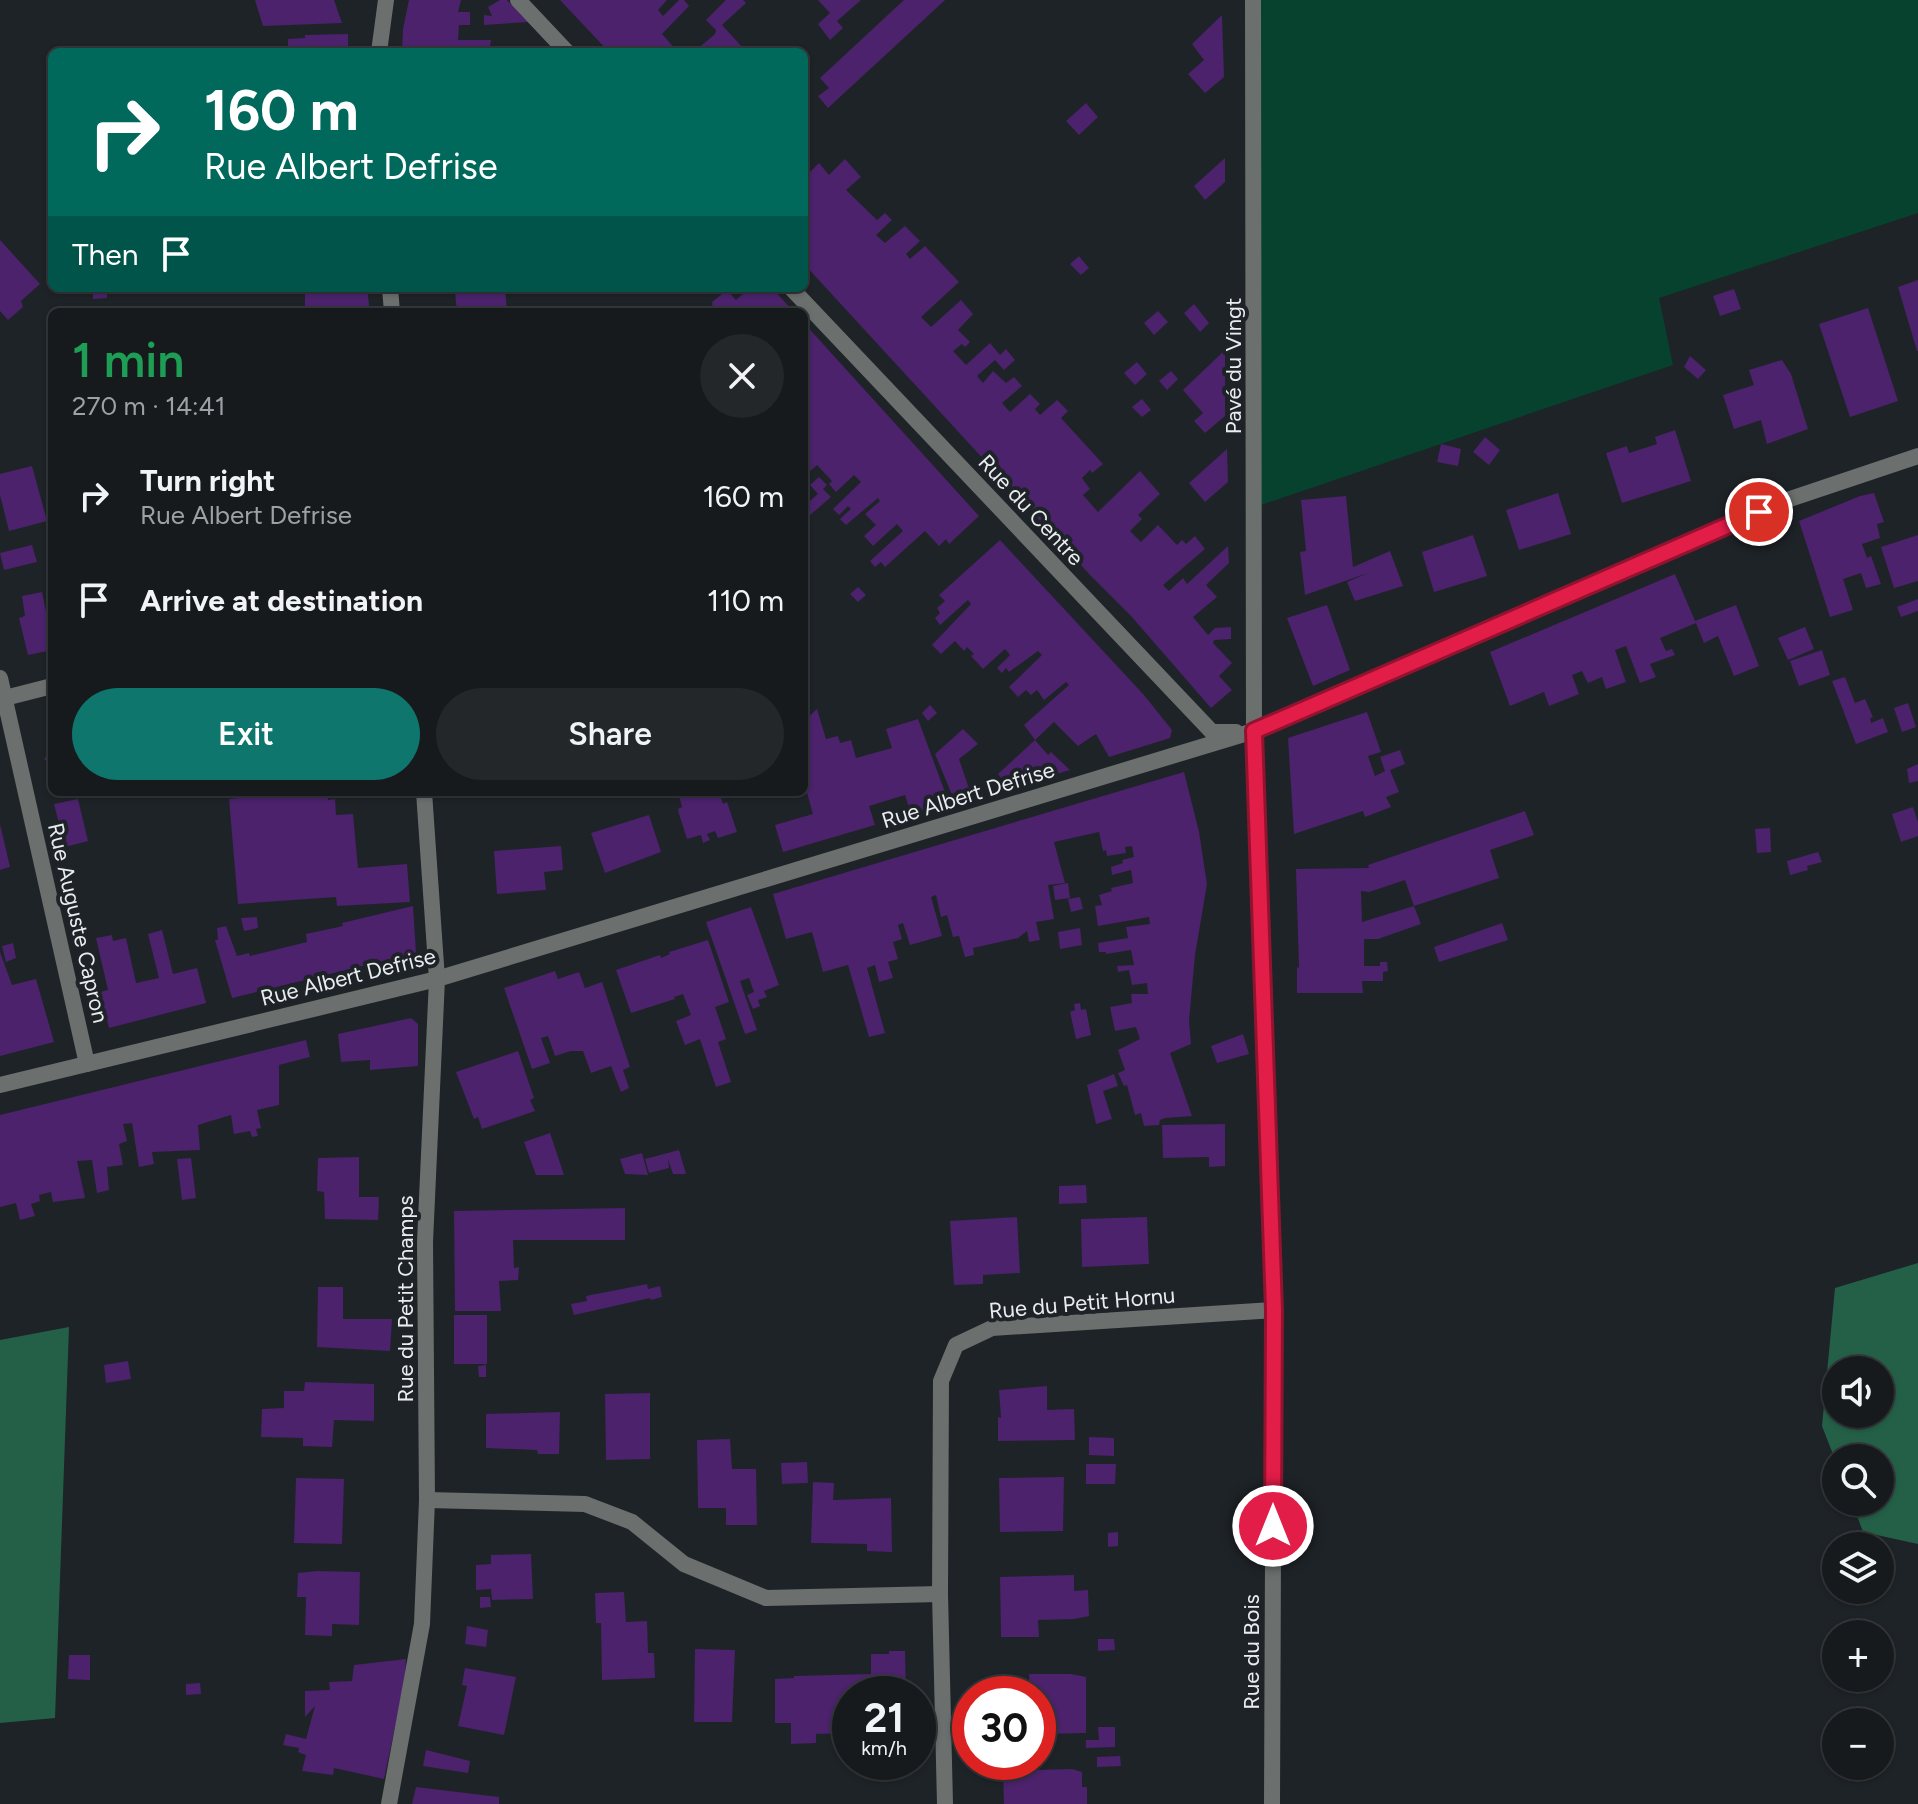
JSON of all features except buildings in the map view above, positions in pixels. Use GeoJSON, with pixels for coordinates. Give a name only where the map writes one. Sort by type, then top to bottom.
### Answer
{"type":"FeatureCollection","features":[{"type":"Feature","properties":{"kind":"street"},"geometry":{"type":"LineString","coordinates":[[380,48],[386,0]]}},
{"type":"Feature","properties":{"kind":"street"},"geometry":{"type":"LineString","coordinates":[[518,0],[563,48]]}},
{"type":"Feature","properties":{"kind":"street","name":"Pavé du Vingt"},"geometry":{"type":"LineString","coordinates":[[1253,0],[1254,731]]}},
{"type":"Feature","properties":{"kind":"street","name":"Rue du Centre"},"geometry":{"type":"LineString","coordinates":[[795,292],[1212,732],[1254,731]]}},
{"type":"Feature","properties":{"kind":"street","name":"Rue Albert Defrise"},"geometry":{"type":"LineString","coordinates":[[0,1085],[437,979],[1254,731],[1787,500],[1918,456]]}},
{"type":"Feature","properties":{"kind":"street","name":"Rue Auguste Capron"},"geometry":{"type":"LineString","coordinates":[[0,678],[87,1064]]}},
{"type":"Feature","properties":{"kind":"street"},"geometry":{"type":"LineString","coordinates":[[5,698],[48,687]]}},
{"type":"Feature","properties":{"kind":"street","name":"Rue du Bois"},"geometry":{"type":"LineString","coordinates":[[1254,731],[1274,1310],[1272,1804]]}},
{"type":"Feature","properties":{"kind":"street","name":"Rue du Petit Champs"},"geometry":{"type":"LineString","coordinates":[[389,1804],[422,1624],[427,1500],[425,1242],[437,979],[424,796]]}},
{"type":"Feature","properties":{"kind":"street","name":"Rue du Petit Hornu"},"geometry":{"type":"LineString","coordinates":[[945,1804],[940,1594],[941,1381],[956,1345],[992,1328],[1274,1310]]}},
{"type":"Feature","properties":{"kind":"street"},"geometry":{"type":"LineString","coordinates":[[427,1500],[585,1504],[632,1522],[684,1564],[766,1598],[940,1594]]}},
{"type":"Feature","properties":{"kind":"green space"},"geometry":{"type":"Polygon","coordinates":[[[1253,0],[1918,0],[1918,213],[1659,298],[1673,365],[1255,507],[1253,0]]]}},
{"type":"Feature","properties":{"kind":"green space"},"geometry":{"type":"Polygon","coordinates":[[[1918,1263],[1918,1544],[1894,1539],[1894,1532],[1863,1532],[1857,1516],[1894,1516],[1894,1444],[1829,1444],[1823,1428],[1894,1428],[1894,1356],[1829,1356],[1835,1288],[1918,1263]]]}},
{"type":"Feature","properties":{"kind":"green space"},"geometry":{"type":"Polygon","coordinates":[[[69,1327],[55,1718],[0,1723],[0,1340],[69,1327]]]}},
{"type":"Feature","properties":{"kind":"route"},"geometry":{"type":"LineString","coordinates":[[1273,1526],[1274,1310],[1254,731],[1759,512]]}}]}
